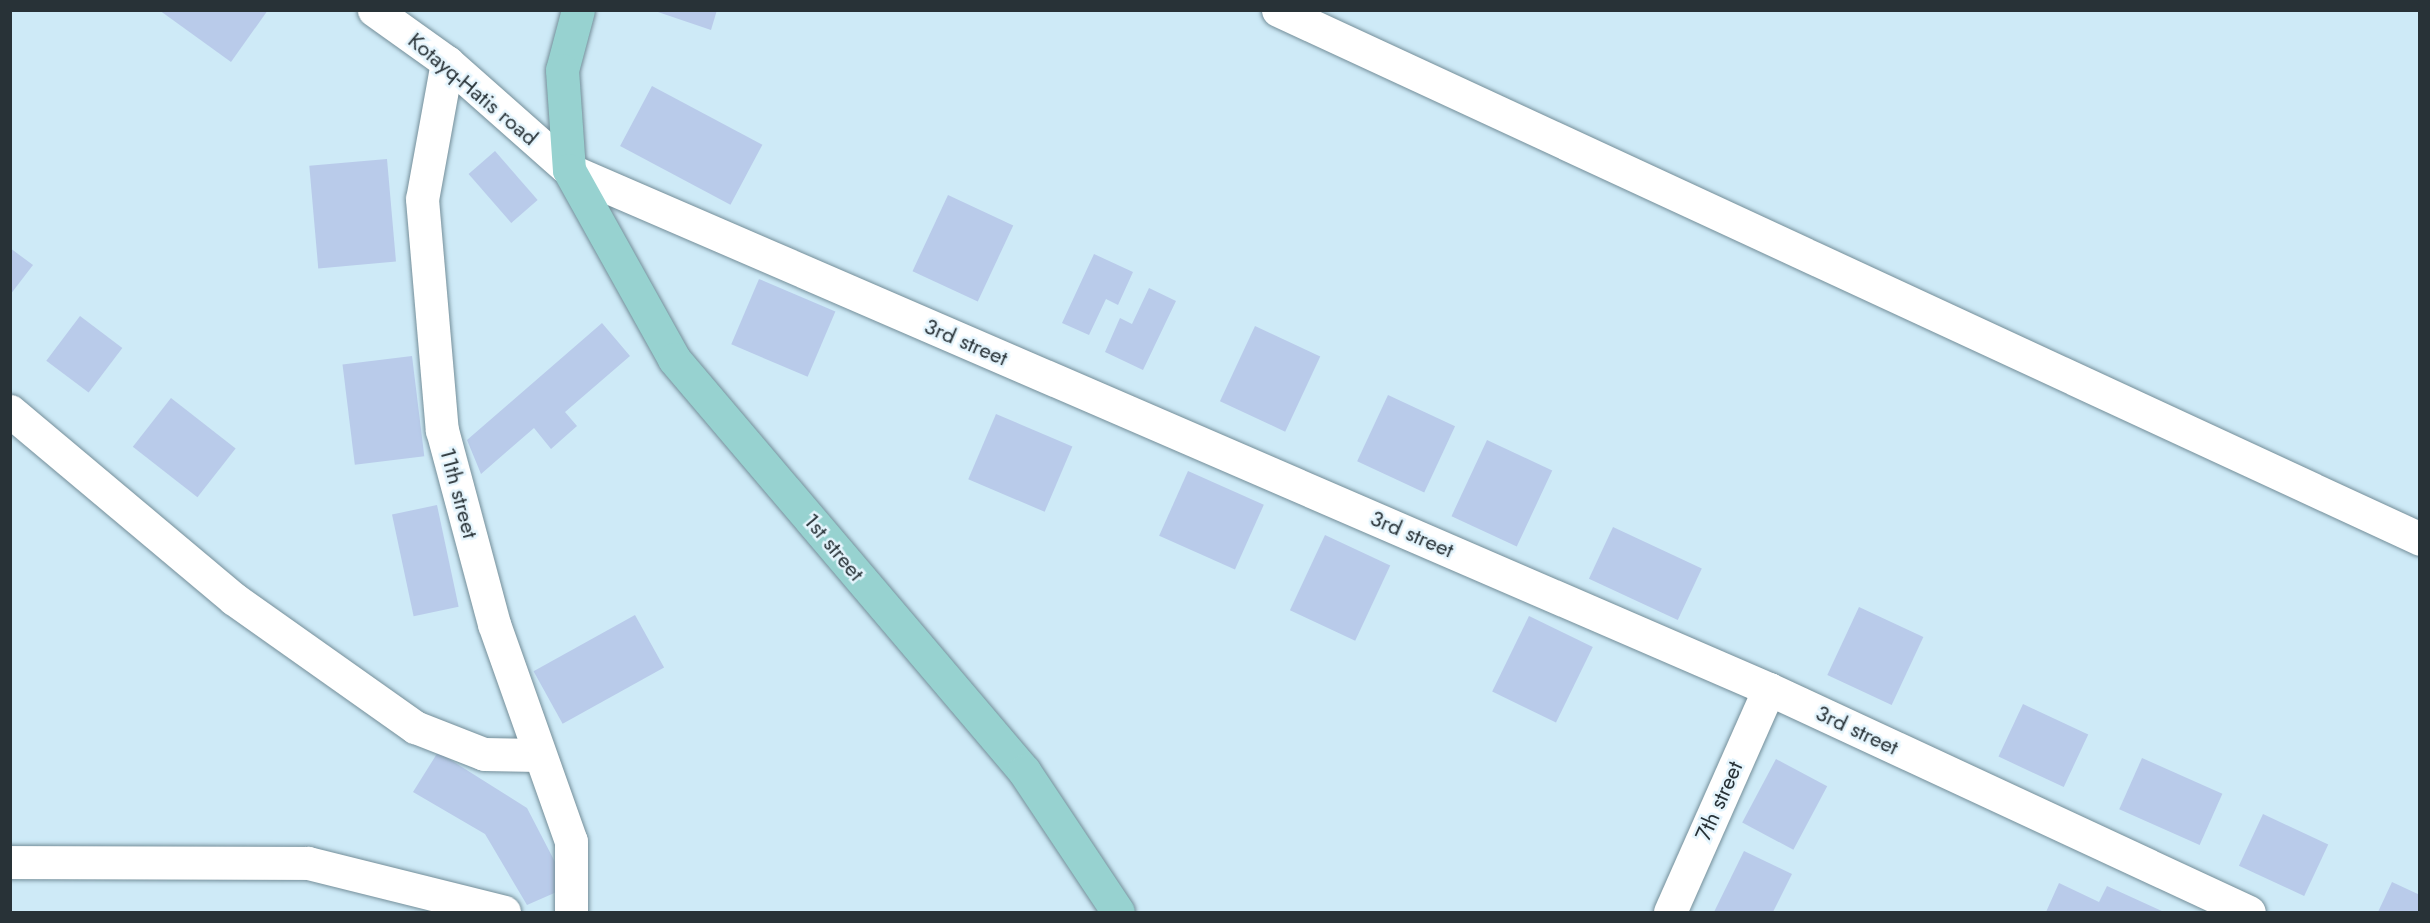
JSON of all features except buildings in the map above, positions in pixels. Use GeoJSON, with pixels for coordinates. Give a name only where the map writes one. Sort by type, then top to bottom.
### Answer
{"type":"FeatureCollection","features":[{"type":"Feature","properties":{"kind":"main road"},"geometry":{"type":"LineString","coordinates":[[569,170],[562,70],[578,10]]}},
{"type":"Feature","properties":{"kind":"main road","name":"1st street"},"geometry":{"type":"LineString","coordinates":[[569,170],[674,359],[1024,771],[1118,912]]}},
{"type":"Feature","properties":{"kind":"street","name":"Kotayq-Hatis road"},"geometry":{"type":"LineString","coordinates":[[374,10],[447,62],[569,170]]}},
{"type":"Feature","properties":{"kind":"street"},"geometry":{"type":"LineString","coordinates":[[1278,10],[2420,539]]}},
{"type":"Feature","properties":{"kind":"street","name":"11th street"},"geometry":{"type":"LineString","coordinates":[[447,62],[422,199],[442,430],[494,624],[538,755],[571,841],[571,912]]}},
{"type":"Feature","properties":{"kind":"street","name":"3rd street"},"geometry":{"type":"LineString","coordinates":[[569,170],[1769,689],[2249,912]]}},
{"type":"Feature","properties":{"kind":"street"},"geometry":{"type":"LineString","coordinates":[[10,411],[234,599],[415,728],[484,754],[538,755]]}},
{"type":"Feature","properties":{"kind":"street","name":"7th street"},"geometry":{"type":"LineString","coordinates":[[1670,912],[1769,689]]}},
{"type":"Feature","properties":{"kind":"street"},"geometry":{"type":"LineString","coordinates":[[10,862],[308,864],[504,912]]}}]}
